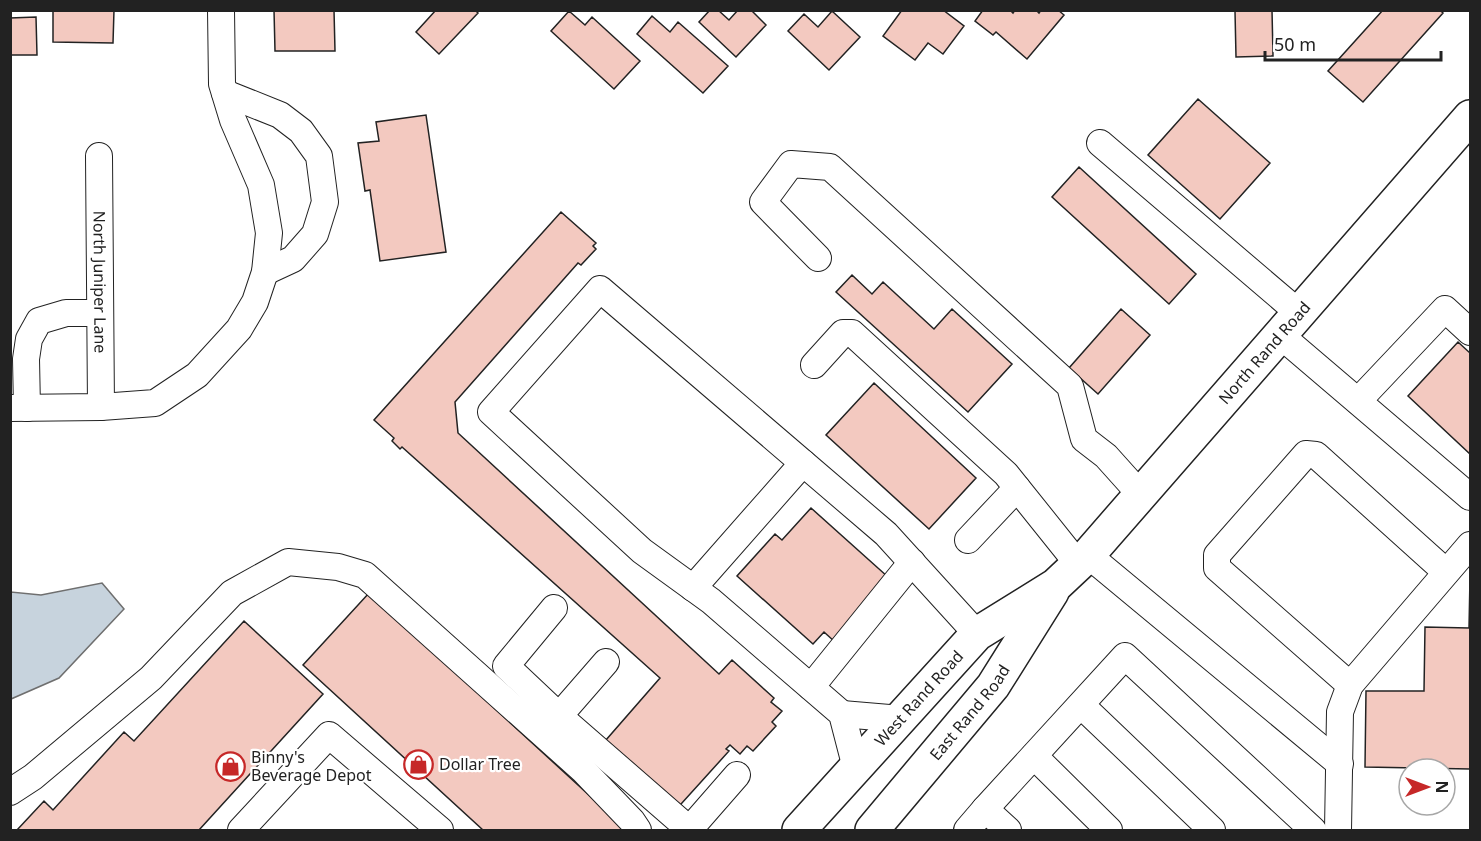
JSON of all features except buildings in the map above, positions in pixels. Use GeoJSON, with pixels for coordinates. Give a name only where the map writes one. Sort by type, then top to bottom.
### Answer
{"type":"FeatureCollection","features":[{"type":"Feature","properties":{"kind":"main road","name":"North Rand Road"},"geometry":{"type":"LineString","coordinates":[[1074,568],[1141,495],[1470,117]]}},
{"type":"Feature","properties":{"kind":"main road","name":"West Rand Road"},"geometry":{"type":"LineString","coordinates":[[800,831],[977,634],[1074,568]]}},
{"type":"Feature","properties":{"kind":"main road","name":"East Rand Road"},"geometry":{"type":"LineString","coordinates":[[872,831],[993,686],[1074,568]]}},
{"type":"Feature","properties":{"kind":"street"},"geometry":{"type":"LineString","coordinates":[[100,313],[66,313],[39,321],[29,339],[19,408],[101,407],[155,403],[197,375],[238,329],[255,302],[265,272],[269,233],[261,185],[233,120],[222,84],[221,10]]}},
{"type":"Feature","properties":{"kind":"street"},"geometry":{"type":"LineString","coordinates":[[225,93],[280,115],[302,131],[319,156],[325,202],[315,234],[293,259],[265,272]]}},
{"type":"Feature","properties":{"kind":"street"},"geometry":{"type":"LineString","coordinates":[[1100,143],[1290,324],[1358,401],[1470,497]]}},
{"type":"Feature","properties":{"kind":"street","name":"North Juniper Lane"},"geometry":{"type":"LineString","coordinates":[[99,156],[101,407]]}},
{"type":"Feature","properties":{"kind":"street"},"geometry":{"type":"LineString","coordinates":[[818,258],[763,202],[791,164],[830,167],[1070,386],[1084,439],[1106,456],[1141,495]]}},
{"type":"Feature","properties":{"kind":"street"},"geometry":{"type":"LineString","coordinates":[[856,768],[842,714],[711,601],[642,552],[491,412],[600,289],[886,534],[977,634]]}},
{"type":"Feature","properties":{"kind":"street"},"geometry":{"type":"LineString","coordinates":[[1358,401],[1445,309],[1470,332]]}},
{"type":"Feature","properties":{"kind":"street"},"geometry":{"type":"LineString","coordinates":[[814,365],[843,333],[852,333],[1006,474],[1074,568],[1340,764]]}},
{"type":"Feature","properties":{"kind":"street"},"geometry":{"type":"LineString","coordinates":[[1350,685],[1217,568],[1217,555],[1306,454],[1316,456],[1446,572]]}},
{"type":"Feature","properties":{"kind":"street"},"geometry":{"type":"LineString","coordinates":[[693,588],[803,463]]}},
{"type":"Feature","properties":{"kind":"street"},"geometry":{"type":"LineString","coordinates":[[968,540],[1017,488]]}},
{"type":"Feature","properties":{"kind":"street"},"geometry":{"type":"LineString","coordinates":[[1338,831],[1340,712],[1350,685],[1470,545]]}},
{"type":"Feature","properties":{"kind":"street"},"geometry":{"type":"LineString","coordinates":[[10,792],[33,777],[151,678],[232,593],[288,562],[338,567],[365,575],[583,770],[632,821],[638,831]]}},
{"type":"Feature","properties":{"kind":"street"},"geometry":{"type":"LineString","coordinates":[[811,687],[912,562]]}},
{"type":"Feature","properties":{"kind":"street"},"geometry":{"type":"LineString","coordinates":[[554,608],[506,666],[559,716],[689,830],[737,775]]}},
{"type":"Feature","properties":{"kind":"street"},"geometry":{"type":"LineString","coordinates":[[967,831],[1125,656],[1313,831]]}},
{"type":"Feature","properties":{"kind":"street"},"geometry":{"type":"LineString","coordinates":[[559,716],[606,662]]}},
{"type":"Feature","properties":{"kind":"street"},"geometry":{"type":"LineString","coordinates":[[1081,705],[1212,831]]}},
{"type":"Feature","properties":{"kind":"street"},"geometry":{"type":"LineString","coordinates":[[842,714],[901,719]]}},
{"type":"Feature","properties":{"kind":"street"},"geometry":{"type":"LineString","coordinates":[[241,831],[329,735],[440,831]]}},
{"type":"Feature","properties":{"kind":"street"},"geometry":{"type":"LineString","coordinates":[[1034,756],[1109,831]]}},
{"type":"Feature","properties":{"kind":"street"},"geometry":{"type":"LineString","coordinates":[[985,809],[1008,831]]}},
{"type":"Feature","properties":{"kind":"shaded area"},"geometry":{"type":"Polygon","coordinates":[[[102,583],[124,609],[59,678],[11,699],[11,592],[41,595],[102,583]]]}},
{"type":"Feature","properties":{"kind":"place","name":"Dollar Tree"},"geometry":{"type":"Point","coordinates":[418,764]}},
{"type":"Feature","properties":{"kind":"place","name":"Binny's Beverage Depot"},"geometry":{"type":"Point","coordinates":[230,766]}}]}
